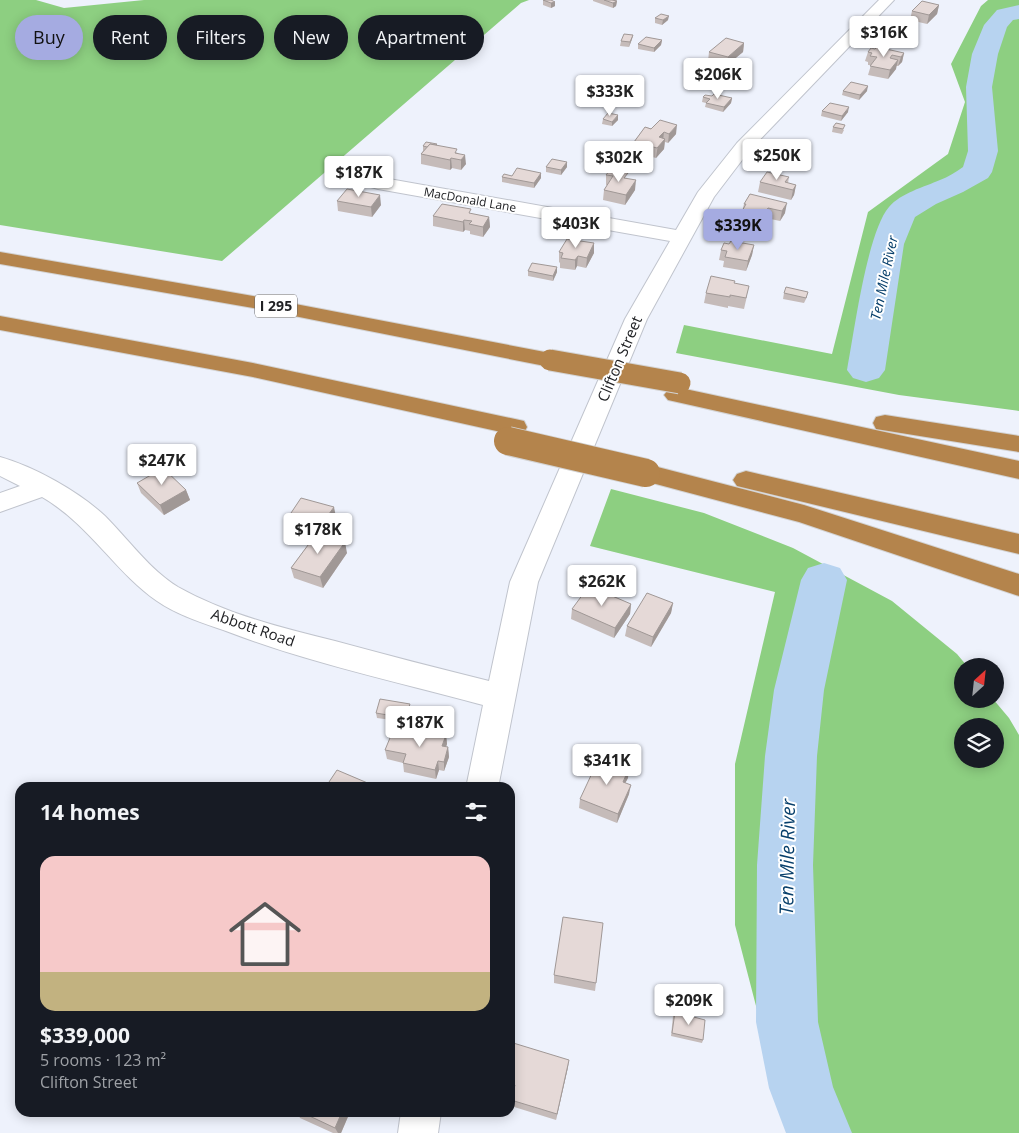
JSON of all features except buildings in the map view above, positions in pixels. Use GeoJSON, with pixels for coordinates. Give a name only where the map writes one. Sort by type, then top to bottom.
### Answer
{"type":"FeatureCollection","features":[{"type":"Feature","properties":{"kind":"highway","name":"I 295"},"geometry":{"type":"LineString","coordinates":[[0,258],[260,303],[550,360],[678,389]]}},
{"type":"Feature","properties":{"kind":"highway"},"geometry":{"type":"LineString","coordinates":[[0,323],[253,370],[649,466],[1019,544]]}},
{"type":"Feature","properties":{"kind":"highway"},"geometry":{"type":"LineString","coordinates":[[0,332],[243,382],[512,434]]}},
{"type":"Feature","properties":{"kind":"highway"},"geometry":{"type":"LineString","coordinates":[[678,389],[1019,444]]}},
{"type":"Feature","properties":{"kind":"highway"},"geometry":{"type":"LineString","coordinates":[[678,389],[1019,470]]}},
{"type":"Feature","properties":{"kind":"highway"},"geometry":{"type":"LineString","coordinates":[[649,466],[804,514],[1019,585]]}},
{"type":"Feature","properties":{"kind":"street","name":"Clifton Street"},"geometry":{"type":"LineString","coordinates":[[483,782],[524,582],[636,319],[705,196],[744,147],[887,0]]}},
{"type":"Feature","properties":{"kind":"street","name":"MacDonald Lane"},"geometry":{"type":"LineString","coordinates":[[378,183],[681,238]]}},
{"type":"Feature","properties":{"kind":"street","name":"Abbott Road"},"geometry":{"type":"LineString","coordinates":[[0,466],[69,501],[94,522],[137,567],[168,594],[203,611],[269,636],[500,698]]}},
{"type":"Feature","properties":{"kind":"street"},"geometry":{"type":"LineString","coordinates":[[0,503],[44,487]]}},
{"type":"Feature","properties":{"kind":"street"},"geometry":{"type":"LineString","coordinates":[[418,1133],[420,1117]]}},
{"type":"Feature","properties":{"kind":"green space"},"geometry":{"type":"Polygon","coordinates":[[[0,0],[36,0],[64,8],[144,0],[529,0],[521,3],[484,35],[484,15],[358,15],[358,60],[455,60],[222,261],[0,225],[0,0]]]}},
{"type":"Feature","properties":{"kind":"green space"},"geometry":{"type":"Polygon","coordinates":[[[988,0],[1019,0],[1019,411],[899,395],[676,353],[684,325],[832,354],[868,212],[948,154],[965,102],[951,64],[981,6],[988,0]]]}},
{"type":"Feature","properties":{"kind":"green space"},"geometry":{"type":"Polygon","coordinates":[[[611,489],[704,513],[793,548],[892,601],[960,658],[954,658],[954,708],[1001,708],[1009,718],[1019,735],[1019,1133],[789,1133],[735,925],[735,764],[775,592],[590,546],[611,489]]]}},
{"type":"Feature","properties":{"kind":"waterway","name":"Ten Mile River"},"geometry":{"type":"LineString","coordinates":[[866,370],[888,244],[901,212],[925,197],[952,186],[977,172],[983,151],[979,87],[985,54],[996,25],[1005,15],[1019,12]]}},
{"type":"Feature","properties":{"kind":"waterway","name":"Ten Mile River"},"geometry":{"type":"LineString","coordinates":[[819,1133],[801,1088],[787,1022],[785,865],[791,756],[799,690],[824,580]]}}]}
